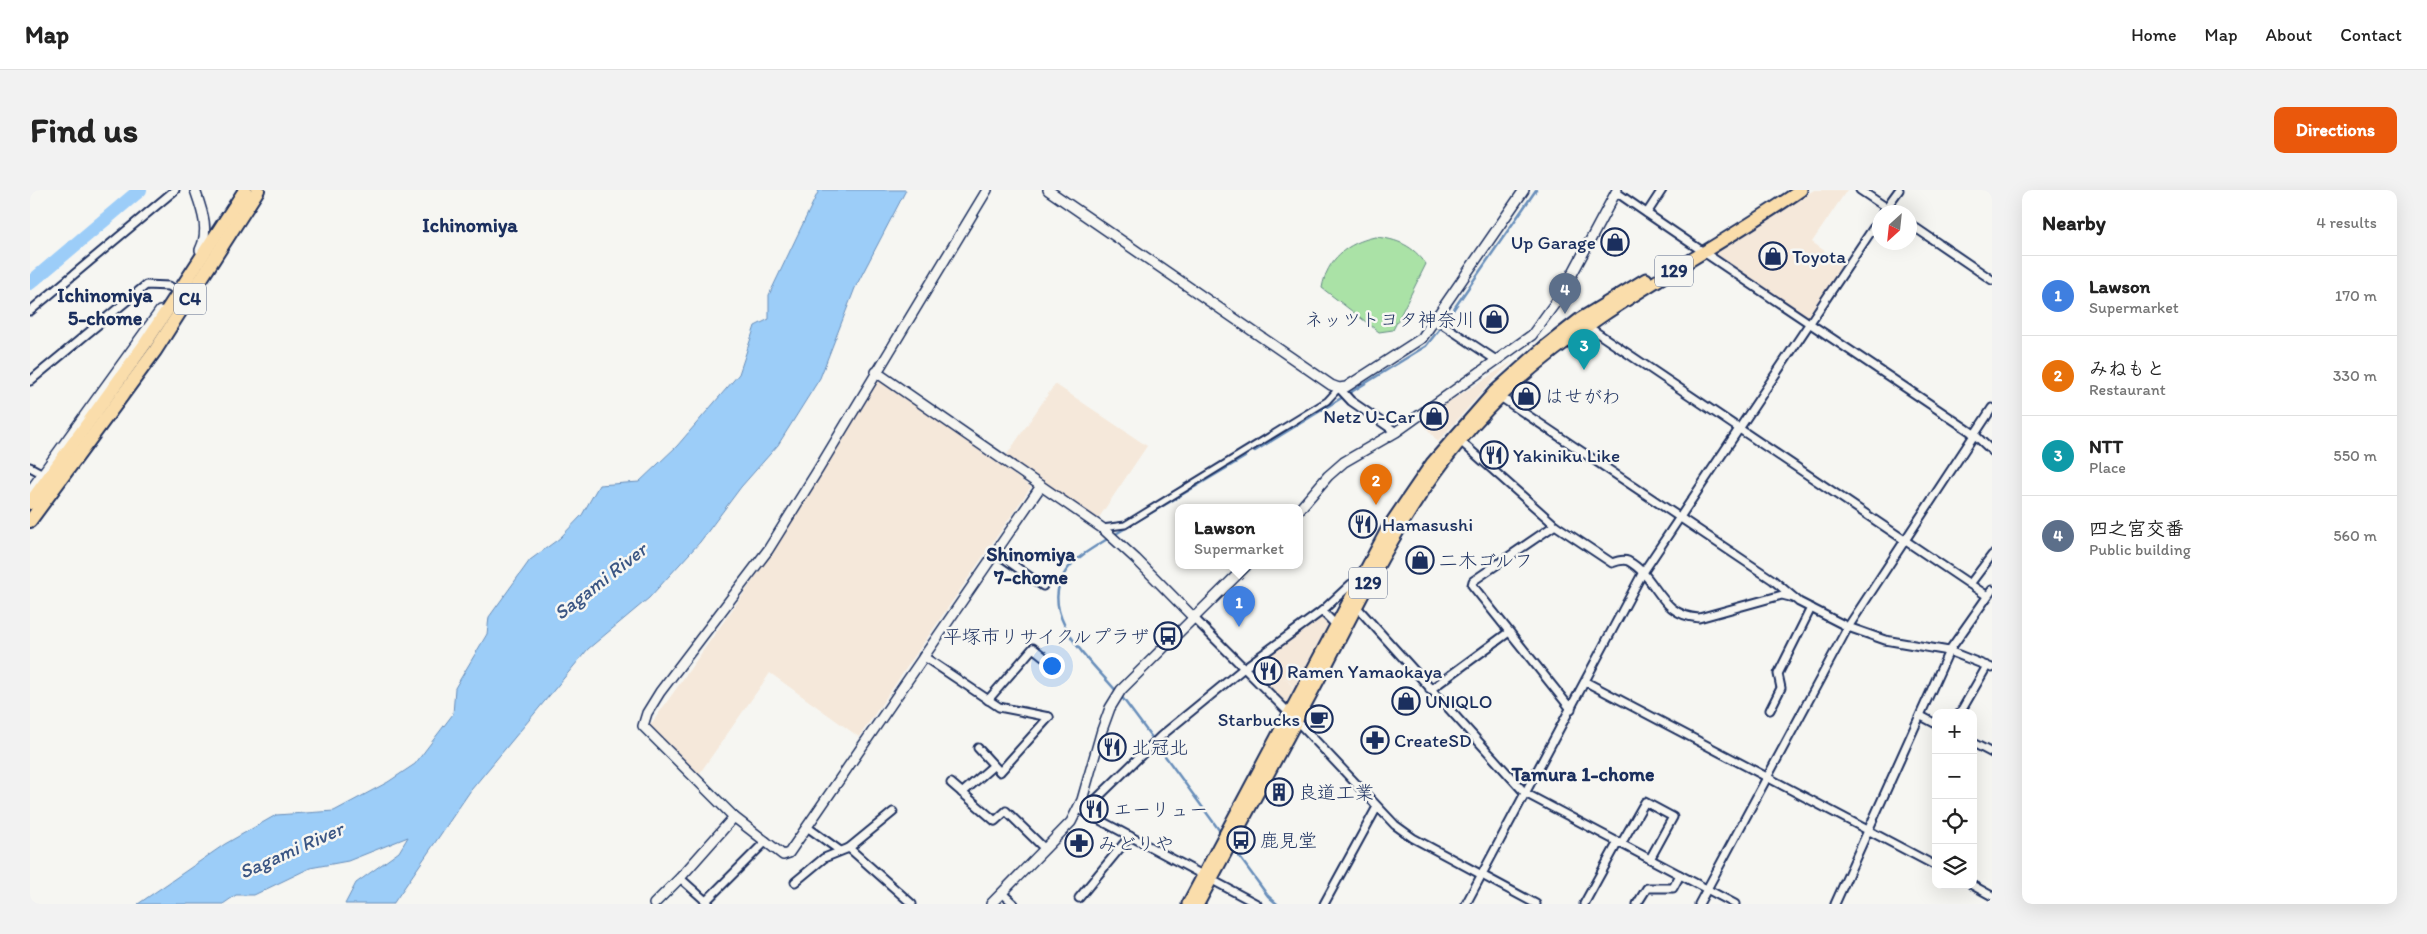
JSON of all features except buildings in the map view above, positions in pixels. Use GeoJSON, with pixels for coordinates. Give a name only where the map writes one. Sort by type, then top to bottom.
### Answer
{"type":"FeatureCollection","features":[{"type":"Feature","properties":{"kind":"highway","name":"C4"},"geometry":{"type":"LineString","coordinates":[[30,503],[145,344],[245,190]]}},
{"type":"Feature","properties":{"kind":"highway","name":"C4"},"geometry":{"type":"LineString","coordinates":[[30,521],[155,351],[258,190]]}},
{"type":"Feature","properties":{"kind":"highway","name":"129"},"geometry":{"type":"LineString","coordinates":[[1546,351],[1587,326],[1787,190]]}},
{"type":"Feature","properties":{"kind":"highway","name":"129"},"geometry":{"type":"LineString","coordinates":[[1293,717],[1336,625],[1389,526],[1412,490],[1497,395],[1580,319],[1801,190]]}},
{"type":"Feature","properties":{"kind":"highway","name":"129"},"geometry":{"type":"LineString","coordinates":[[1198,904],[1207,878],[1226,840],[1293,717],[1414,502],[1457,438]]}},
{"type":"Feature","properties":{"kind":"highway","name":"129"},"geometry":{"type":"LineString","coordinates":[[1188,904],[1207,878]]}},
{"type":"Feature","properties":{"kind":"street"},"geometry":{"type":"LineString","coordinates":[[30,311],[175,190]]}},
{"type":"Feature","properties":{"kind":"street"},"geometry":{"type":"LineString","coordinates":[[30,491],[174,289],[205,241],[204,218],[196,190]]}},
{"type":"Feature","properties":{"kind":"street"},"geometry":{"type":"LineString","coordinates":[[987,190],[768,550],[660,692],[644,720],[643,726],[734,817],[783,855],[789,853],[1041,486]]}},
{"type":"Feature","properties":{"kind":"street"},"geometry":{"type":"LineString","coordinates":[[1048,190],[1341,391],[1351,401],[1396,432]]}},
{"type":"Feature","properties":{"kind":"street"},"geometry":{"type":"LineString","coordinates":[[1105,530],[1125,525],[1327,401],[1422,338],[1524,190]]}},
{"type":"Feature","properties":{"kind":"street"},"geometry":{"type":"LineString","coordinates":[[1647,213],[1662,190]]}},
{"type":"Feature","properties":{"kind":"street"},"geometry":{"type":"LineString","coordinates":[[1860,190],[1879,205]]}},
{"type":"Feature","properties":{"kind":"street"},"geometry":{"type":"LineString","coordinates":[[1888,205],[1899,190]]}},
{"type":"Feature","properties":{"kind":"street"},"geometry":{"type":"LineString","coordinates":[[1303,505],[1340,465],[1396,432],[1532,335],[1561,295],[1616,191],[1699,250],[1974,434],[1992,451]]}},
{"type":"Feature","properties":{"kind":"street"},"geometry":{"type":"LineString","coordinates":[[1917,229],[1992,280]]}},
{"type":"Feature","properties":{"kind":"street"},"geometry":{"type":"LineString","coordinates":[[1466,904],[1642,574],[1872,230]]}},
{"type":"Feature","properties":{"kind":"street"},"geometry":{"type":"LineString","coordinates":[[30,381],[146,285],[169,286],[174,289]]}},
{"type":"Feature","properties":{"kind":"street"},"geometry":{"type":"LineString","coordinates":[[1436,320],[1496,360]]}},
{"type":"Feature","properties":{"kind":"street"},"geometry":{"type":"LineString","coordinates":[[1587,326],[1970,584],[1989,593],[1949,651],[1834,904]]}},
{"type":"Feature","properties":{"kind":"street"},"geometry":{"type":"LineString","coordinates":[[1532,335],[1546,351]]}},
{"type":"Feature","properties":{"kind":"street"},"geometry":{"type":"LineString","coordinates":[[876,372],[1105,530],[1293,717],[1395,825],[1413,838],[1536,904]]}},
{"type":"Feature","properties":{"kind":"street"},"geometry":{"type":"LineString","coordinates":[[1497,395],[1773,580],[1794,598],[1810,608],[1848,627],[1886,640],[1949,651],[1989,666],[1962,709]]}},
{"type":"Feature","properties":{"kind":"street"},"geometry":{"type":"LineString","coordinates":[[1699,904],[1848,627],[1992,408]]}},
{"type":"Feature","properties":{"kind":"street"},"geometry":{"type":"LineString","coordinates":[[1457,438],[1555,525],[1612,562],[1628,561],[1642,574],[1668,605],[1688,618],[1699,618],[1782,595],[1794,598]]}},
{"type":"Feature","properties":{"kind":"street"},"geometry":{"type":"LineString","coordinates":[[30,467],[43,474]]}},
{"type":"Feature","properties":{"kind":"street"},"geometry":{"type":"LineString","coordinates":[[1555,525],[1473,581],[1472,585],[1571,709]]}},
{"type":"Feature","properties":{"kind":"street"},"geometry":{"type":"LineString","coordinates":[[995,552],[1043,586]]}},
{"type":"Feature","properties":{"kind":"street"},"geometry":{"type":"LineString","coordinates":[[1970,584],[1992,555]]}},
{"type":"Feature","properties":{"kind":"street"},"geometry":{"type":"LineString","coordinates":[[991,904],[1065,829],[1079,809],[1102,730],[1118,694],[1243,569]]}},
{"type":"Feature","properties":{"kind":"street"},"geometry":{"type":"LineString","coordinates":[[1079,809],[1089,806],[1161,736],[1244,668],[1322,611],[1351,584],[1356,586]]}},
{"type":"Feature","properties":{"kind":"street"},"geometry":{"type":"LineString","coordinates":[[1333,600],[1344,610]]}},
{"type":"Feature","properties":{"kind":"street"},"geometry":{"type":"LineString","coordinates":[[1356,606],[1525,793],[1735,904]]}},
{"type":"Feature","properties":{"kind":"street"},"geometry":{"type":"LineString","coordinates":[[1770,710],[1781,688],[1778,674],[1810,608]]}},
{"type":"Feature","properties":{"kind":"street"},"geometry":{"type":"LineString","coordinates":[[1322,611],[1336,625]]}},
{"type":"Feature","properties":{"kind":"street"},"geometry":{"type":"LineString","coordinates":[[1430,690],[1509,632]]}},
{"type":"Feature","properties":{"kind":"street"},"geometry":{"type":"LineString","coordinates":[[988,700],[1033,648],[1043,656]]}},
{"type":"Feature","properties":{"kind":"street"},"geometry":{"type":"LineString","coordinates":[[923,656],[999,706],[1049,717],[1000,772],[978,748]]}},
{"type":"Feature","properties":{"kind":"street"},"geometry":{"type":"LineString","coordinates":[[1586,682],[1932,864]]}},
{"type":"Feature","properties":{"kind":"street"},"geometry":{"type":"LineString","coordinates":[[1920,716],[1932,722]]}},
{"type":"Feature","properties":{"kind":"street"},"geometry":{"type":"LineString","coordinates":[[1977,745],[1992,753]]}},
{"type":"Feature","properties":{"kind":"street"},"geometry":{"type":"LineString","coordinates":[[962,793],[993,766]]}},
{"type":"Feature","properties":{"kind":"street"},"geometry":{"type":"LineString","coordinates":[[951,783],[995,821],[1006,811],[1044,849]]}},
{"type":"Feature","properties":{"kind":"street"},"geometry":{"type":"LineString","coordinates":[[1584,904],[1645,802],[1673,817],[1650,859]]}},
{"type":"Feature","properties":{"kind":"street"},"geometry":{"type":"LineString","coordinates":[[1324,904],[1377,807]]}},
{"type":"Feature","properties":{"kind":"street"},"geometry":{"type":"LineString","coordinates":[[1079,809],[1257,904]]}},
{"type":"Feature","properties":{"kind":"street"},"geometry":{"type":"LineString","coordinates":[[796,882],[824,858],[836,854],[839,850],[849,848],[893,812]]}},
{"type":"Feature","properties":{"kind":"street"},"geometry":{"type":"LineString","coordinates":[[654,904],[680,878],[734,817]]}},
{"type":"Feature","properties":{"kind":"street"},"geometry":{"type":"LineString","coordinates":[[807,827],[839,850]]}},
{"type":"Feature","properties":{"kind":"street"},"geometry":{"type":"LineString","coordinates":[[1079,898],[1130,836]]}},
{"type":"Feature","properties":{"kind":"street"},"geometry":{"type":"LineString","coordinates":[[680,878],[707,903],[766,841]]}},
{"type":"Feature","properties":{"kind":"street"},"geometry":{"type":"LineString","coordinates":[[849,848],[912,904]]}},
{"type":"Feature","properties":{"kind":"street"},"geometry":{"type":"LineString","coordinates":[[1637,904],[1647,888],[1673,888],[1680,876]]}},
{"type":"Feature","properties":{"kind":"street"},"geometry":{"type":"LineString","coordinates":[[1977,888],[1992,896]]}},
{"type":"Feature","properties":{"kind":"street"},"geometry":{"type":"LineString","coordinates":[[1002,893],[1014,904]]}},
{"type":"Feature","properties":{"kind":"shaded area"},"geometry":{"type":"Polygon","coordinates":[[[1814,190],[1847,190],[1812,242],[1843,264],[1808,316],[1713,254],[1814,190]]]}},
{"type":"Feature","properties":{"kind":"shaded area"},"geometry":{"type":"Polygon","coordinates":[[[1513,361],[1490,383],[1438,442],[1420,420],[1513,361]]]}},
{"type":"Feature","properties":{"kind":"shaded area"},"geometry":{"type":"Polygon","coordinates":[[[879,379],[1031,487],[859,737],[770,673],[697,777],[649,727],[773,552],[879,379]]]}},
{"type":"Feature","properties":{"kind":"shaded area"},"geometry":{"type":"Polygon","coordinates":[[[1055,384],[1147,446],[1098,519],[1006,456],[1055,384]]]}},
{"type":"Feature","properties":{"kind":"shaded area"},"geometry":{"type":"Polygon","coordinates":[[[1321,614],[1329,623],[1295,688],[1281,674],[1294,688],[1285,705],[1250,668],[1264,656],[1266,658],[1321,614]]]}},
{"type":"Feature","properties":{"kind":"green space"},"geometry":{"type":"Polygon","coordinates":[[[1375,237],[1404,244],[1416,252],[1426,264],[1393,330],[1379,332],[1322,288],[1328,269],[1340,254],[1356,243],[1375,237]]]}},
{"type":"Feature","properties":{"kind":"water","name":"Sagami River"},"geometry":{"type":"Polygon","coordinates":[[[819,190],[906,190],[855,288],[820,378],[778,445],[741,487],[700,542],[649,598],[588,649],[471,790],[393,904],[345,904],[356,883],[399,852],[408,837],[348,861],[310,868],[254,895],[236,895],[223,904],[138,904],[225,844],[276,815],[334,811],[388,782],[415,764],[453,714],[455,688],[487,634],[489,617],[530,560],[560,538],[582,515],[599,485],[639,482],[677,446],[739,374],[755,326],[769,319],[769,295],[819,190]]]}},
{"type":"Feature","properties":{"kind":"waterway"},"geometry":{"type":"LineString","coordinates":[[30,283],[140,190]]}},
{"type":"Feature","properties":{"kind":"waterway"},"geometry":{"type":"LineString","coordinates":[[1444,323],[1536,190]]}},
{"type":"Feature","properties":{"kind":"waterway"},"geometry":{"type":"LineString","coordinates":[[1255,451],[1426,346],[1441,327]]}},
{"type":"Feature","properties":{"kind":"waterway"},"geometry":{"type":"LineString","coordinates":[[1114,535],[1245,457]]}},
{"type":"Feature","properties":{"kind":"waterway"},"geometry":{"type":"LineString","coordinates":[[1109,538],[1092,548],[1066,571],[1059,587],[1058,604],[1062,620],[1070,636],[1117,692]]}},
{"type":"Feature","properties":{"kind":"waterway"},"geometry":{"type":"LineString","coordinates":[[1121,696],[1153,739]]}},
{"type":"Feature","properties":{"kind":"waterway"},"geometry":{"type":"LineString","coordinates":[[1157,745],[1222,834]]}},
{"type":"Feature","properties":{"kind":"waterway"},"geometry":{"type":"LineString","coordinates":[[1233,848],[1268,896],[1277,904]]}},
{"type":"Feature","properties":{"kind":"place","name":"Up Garage"},"geometry":{"type":"Point","coordinates":[1615,242]}},
{"type":"Feature","properties":{"kind":"place","name":"Toyota"},"geometry":{"type":"Point","coordinates":[1773,256]}},
{"type":"Feature","properties":{"kind":"place","name":"四之宮交番"},"geometry":{"type":"Point","coordinates":[1565,314]}},
{"type":"Feature","properties":{"kind":"place","name":"ネッツトヨタ神奈川"},"geometry":{"type":"Point","coordinates":[1494,319]}},
{"type":"Feature","properties":{"kind":"place","name":"NTT"},"geometry":{"type":"Point","coordinates":[1584,370]}},
{"type":"Feature","properties":{"kind":"place","name":"はせがわ"},"geometry":{"type":"Point","coordinates":[1526,396]}},
{"type":"Feature","properties":{"kind":"place","name":"Netz U-Car"},"geometry":{"type":"Point","coordinates":[1434,416]}},
{"type":"Feature","properties":{"kind":"place","name":"Yakiniku Like"},"geometry":{"type":"Point","coordinates":[1494,455]}},
{"type":"Feature","properties":{"kind":"place","name":"みねもと"},"geometry":{"type":"Point","coordinates":[1376,505]}},
{"type":"Feature","properties":{"kind":"place","name":"Hamasushi"},"geometry":{"type":"Point","coordinates":[1363,524]}},
{"type":"Feature","properties":{"kind":"place","name":"二木ゴルフ"},"geometry":{"type":"Point","coordinates":[1420,560]}},
{"type":"Feature","properties":{"kind":"place","name":"Lawson"},"geometry":{"type":"Point","coordinates":[1239,627]}},
{"type":"Feature","properties":{"kind":"place","name":"平塚市リサイクルプラザ"},"geometry":{"type":"Point","coordinates":[1168,636]}},
{"type":"Feature","properties":{"kind":"place","name":"Ramen Yamaokaya"},"geometry":{"type":"Point","coordinates":[1268,671]}},
{"type":"Feature","properties":{"kind":"place","name":"UNIQLO"},"geometry":{"type":"Point","coordinates":[1406,701]}},
{"type":"Feature","properties":{"kind":"place","name":"Starbucks"},"geometry":{"type":"Point","coordinates":[1319,719]}},
{"type":"Feature","properties":{"kind":"place","name":"CreateSD"},"geometry":{"type":"Point","coordinates":[1375,740]}},
{"type":"Feature","properties":{"kind":"place","name":"北冠北"},"geometry":{"type":"Point","coordinates":[1112,747]}},
{"type":"Feature","properties":{"kind":"place","name":"良道工業"},"geometry":{"type":"Point","coordinates":[1279,792]}},
{"type":"Feature","properties":{"kind":"place","name":"エーリュー"},"geometry":{"type":"Point","coordinates":[1094,809]}},
{"type":"Feature","properties":{"kind":"place","name":"鹿見堂"},"geometry":{"type":"Point","coordinates":[1241,840]}},
{"type":"Feature","properties":{"kind":"place","name":"みどりや"},"geometry":{"type":"Point","coordinates":[1079,843]}},
{"type":"Feature","properties":{"kind":"district","name":"Ichinomiya"},"geometry":{"type":"Point","coordinates":[470,225]}},
{"type":"Feature","properties":{"kind":"district","name":"Ichinomiya 5-chome"},"geometry":{"type":"Point","coordinates":[105,306]}},
{"type":"Feature","properties":{"kind":"district","name":"Shinomiya 7-chome"},"geometry":{"type":"Point","coordinates":[1031,566]}},
{"type":"Feature","properties":{"kind":"district","name":"Tamura 1-chome"},"geometry":{"type":"Point","coordinates":[1583,774]}}]}
